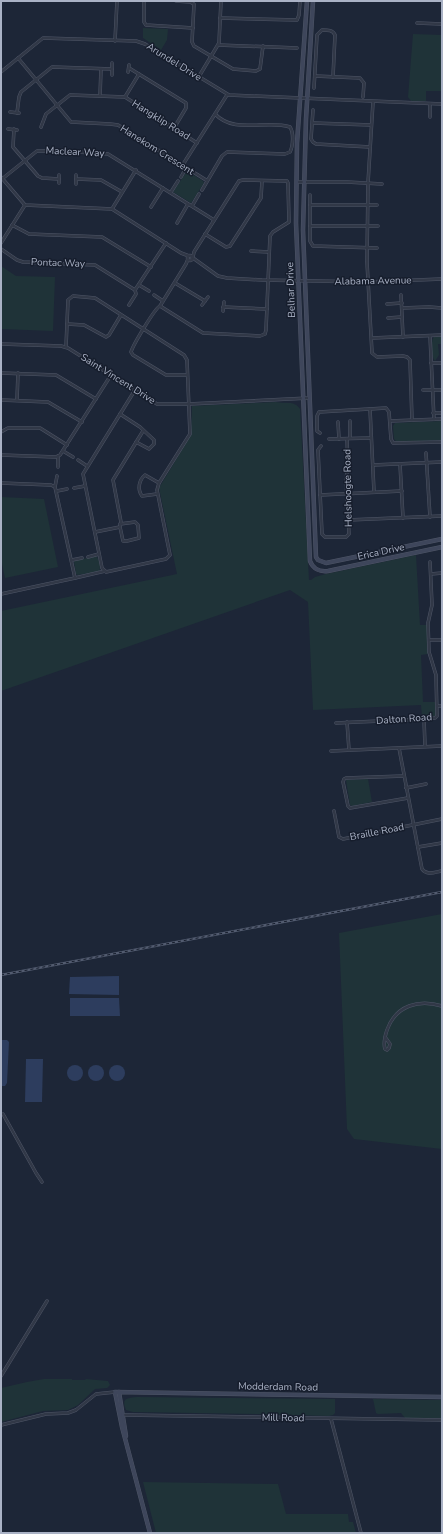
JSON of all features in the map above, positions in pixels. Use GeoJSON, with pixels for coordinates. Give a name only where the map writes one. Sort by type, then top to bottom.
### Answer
{"type":"FeatureCollection","features":[{"type":"Feature","properties":{"kind":"main road","name":"Belhar Drive"},"geometry":{"type":"LineString","coordinates":[[307,1],[296,182],[298,281],[310,561],[312,566],[322,571]]}},
{"type":"Feature","properties":{"kind":"main road","name":"Belhar Drive"},"geometry":{"type":"LineString","coordinates":[[313,1],[303,182],[304,281],[315,553],[318,560],[326,563]]}},
{"type":"Feature","properties":{"kind":"main road","name":"Erica Drive"},"geometry":{"type":"LineString","coordinates":[[326,563],[442,539]]}},
{"type":"Feature","properties":{"kind":"main road","name":"Erica Drive"},"geometry":{"type":"LineString","coordinates":[[322,571],[442,547]]}},
{"type":"Feature","properties":{"kind":"main road","name":"Modderdam Road"},"geometry":{"type":"LineString","coordinates":[[117,1392],[442,1397]]}},
{"type":"Feature","properties":{"kind":"main road"},"geometry":{"type":"LineString","coordinates":[[117,1392],[124,1415],[126,1441]]}},
{"type":"Feature","properties":{"kind":"main road"},"geometry":{"type":"LineString","coordinates":[[117,1392],[126,1441],[150,1533]]}},
{"type":"Feature","properties":{"kind":"street"},"geometry":{"type":"LineString","coordinates":[[115,41],[117,1]]}},
{"type":"Feature","properties":{"kind":"street"},"geometry":{"type":"LineString","coordinates":[[144,1],[144,22],[146,25],[193,28]]}},
{"type":"Feature","properties":{"kind":"street"},"geometry":{"type":"LineString","coordinates":[[176,1],[190,2],[194,4],[193,45],[233,69],[258,71],[262,68],[263,46]]}},
{"type":"Feature","properties":{"kind":"street"},"geometry":{"type":"LineString","coordinates":[[198,78],[218,44],[221,1]]}},
{"type":"Feature","properties":{"kind":"street"},"geometry":{"type":"LineString","coordinates":[[220,18],[295,21],[299,17],[300,1]]}},
{"type":"Feature","properties":{"kind":"street"},"geometry":{"type":"LineString","coordinates":[[416,23],[442,24]]}},
{"type":"Feature","properties":{"kind":"street"},"geometry":{"type":"LineString","coordinates":[[314,88],[317,35],[322,30],[330,30],[334,32],[335,35],[333,77]]}},
{"type":"Feature","properties":{"kind":"street","name":"Arundel Drive"},"geometry":{"type":"LineString","coordinates":[[1,72],[43,38],[143,43],[227,95],[442,104]]}},
{"type":"Feature","properties":{"kind":"street"},"geometry":{"type":"LineString","coordinates":[[218,44],[297,48]]}},
{"type":"Feature","properties":{"kind":"street","name":"Hanekom Crescent"},"geometry":{"type":"LineString","coordinates":[[18,58],[71,122],[118,125],[206,180]]}},
{"type":"Feature","properties":{"kind":"street"},"geometry":{"type":"LineString","coordinates":[[112,64],[112,75]]}},
{"type":"Feature","properties":{"kind":"street"},"geometry":{"type":"LineString","coordinates":[[128,72],[129,66],[139,74],[186,103],[186,110],[174,128]]}},
{"type":"Feature","properties":{"kind":"street"},"geometry":{"type":"LineString","coordinates":[[10,112],[18,113],[20,94],[50,68],[112,69]]}},
{"type":"Feature","properties":{"kind":"street"},"geometry":{"type":"LineString","coordinates":[[100,96],[101,69]]}},
{"type":"Feature","properties":{"kind":"street"},"geometry":{"type":"LineString","coordinates":[[125,97],[139,74]]}},
{"type":"Feature","properties":{"kind":"street"},"geometry":{"type":"LineString","coordinates":[[315,76],[360,78],[364,83],[363,97]]}},
{"type":"Feature","properties":{"kind":"street"},"geometry":{"type":"LineString","coordinates":[[182,166],[227,95]]}},
{"type":"Feature","properties":{"kind":"street","name":"Hangklip Road"},"geometry":{"type":"LineString","coordinates":[[56,105],[70,96],[125,97],[197,143]]}},
{"type":"Feature","properties":{"kind":"street"},"geometry":{"type":"LineString","coordinates":[[373,102],[368,183],[368,282],[372,353],[374,356],[380,358],[406,356],[410,360],[412,420]]}},
{"type":"Feature","properties":{"kind":"street"},"geometry":{"type":"LineString","coordinates":[[430,104],[430,117]]}},
{"type":"Feature","properties":{"kind":"street"},"geometry":{"type":"LineString","coordinates":[[41,128],[44,117],[56,105]]}},
{"type":"Feature","properties":{"kind":"street"},"geometry":{"type":"LineString","coordinates":[[313,110],[311,139],[316,144],[370,147]]}},
{"type":"Feature","properties":{"kind":"street"},"geometry":{"type":"LineString","coordinates":[[202,190],[206,180],[222,156],[227,152],[285,154],[290,152],[292,147],[293,132],[290,127],[232,124],[222,120],[215,114]]}},
{"type":"Feature","properties":{"kind":"street"},"geometry":{"type":"LineString","coordinates":[[313,123],[371,125]]}},
{"type":"Feature","properties":{"kind":"street"},"geometry":{"type":"LineString","coordinates":[[8,129],[15,129],[13,147],[40,177],[59,177],[59,183]]}},
{"type":"Feature","properties":{"kind":"street","name":"Maclear Way"},"geometry":{"type":"LineString","coordinates":[[2,178],[24,160],[40,150],[105,153],[136,170],[214,220]]}},
{"type":"Feature","properties":{"kind":"street"},"geometry":{"type":"LineString","coordinates":[[181,177],[186,168]]}},
{"type":"Feature","properties":{"kind":"street"},"geometry":{"type":"LineString","coordinates":[[112,209],[136,170]]}},
{"type":"Feature","properties":{"kind":"street"},"geometry":{"type":"LineString","coordinates":[[76,175],[76,184]]}},
{"type":"Feature","properties":{"kind":"street"},"geometry":{"type":"LineString","coordinates":[[2,178],[25,205],[112,209],[222,278],[304,281]]}},
{"type":"Feature","properties":{"kind":"street"},"geometry":{"type":"LineString","coordinates":[[76,179],[101,180],[122,192]]}},
{"type":"Feature","properties":{"kind":"street"},"geometry":{"type":"LineString","coordinates":[[171,192],[178,181]]}},
{"type":"Feature","properties":{"kind":"street"},"geometry":{"type":"LineString","coordinates":[[160,306],[206,334],[260,336],[266,333],[271,234],[289,222],[290,186],[287,181],[239,181],[175,283],[160,306],[157,307],[132,350],[132,355],[166,375],[187,375]]}},
{"type":"Feature","properties":{"kind":"street"},"geometry":{"type":"LineString","coordinates":[[205,234],[226,247],[230,246],[261,198],[262,181]]}},
{"type":"Feature","properties":{"kind":"street"},"geometry":{"type":"LineString","coordinates":[[296,182],[382,184]]}},
{"type":"Feature","properties":{"kind":"street"},"geometry":{"type":"LineString","coordinates":[[151,207],[163,188]]}},
{"type":"Feature","properties":{"kind":"street"},"geometry":{"type":"LineString","coordinates":[[192,206],[199,194]]}},
{"type":"Feature","properties":{"kind":"street"},"geometry":{"type":"LineString","coordinates":[[310,195],[311,244],[315,247],[377,248]]}},
{"type":"Feature","properties":{"kind":"street"},"geometry":{"type":"LineString","coordinates":[[177,223],[188,204]]}},
{"type":"Feature","properties":{"kind":"street"},"geometry":{"type":"LineString","coordinates":[[1,243],[25,205]]}},
{"type":"Feature","properties":{"kind":"street"},"geometry":{"type":"LineString","coordinates":[[310,205],[377,205]]}},
{"type":"Feature","properties":{"kind":"street"},"geometry":{"type":"LineString","coordinates":[[12,225],[29,234],[102,237],[151,267]]}},
{"type":"Feature","properties":{"kind":"street"},"geometry":{"type":"LineString","coordinates":[[310,226],[378,226]]}},
{"type":"Feature","properties":{"kind":"street"},"geometry":{"type":"LineString","coordinates":[[129,305],[136,294],[135,290],[166,243]]}},
{"type":"Feature","properties":{"kind":"street","name":"Pontac Way"},"geometry":{"type":"LineString","coordinates":[[1,249],[17,260],[23,262],[95,265],[135,290]]}},
{"type":"Feature","properties":{"kind":"street"},"geometry":{"type":"LineString","coordinates":[[251,251],[269,252]]}},
{"type":"Feature","properties":{"kind":"street","name":"Alabama Avenue"},"geometry":{"type":"LineString","coordinates":[[304,281],[368,282],[442,279]]}},
{"type":"Feature","properties":{"kind":"street"},"geometry":{"type":"LineString","coordinates":[[175,283],[205,301]]}},
{"type":"Feature","properties":{"kind":"street"},"geometry":{"type":"LineString","coordinates":[[139,285],[148,291]]}},
{"type":"Feature","properties":{"kind":"street"},"geometry":{"type":"LineString","coordinates":[[154,295],[163,301]]}},
{"type":"Feature","properties":{"kind":"street"},"geometry":{"type":"LineString","coordinates":[[401,295],[403,337]]}},
{"type":"Feature","properties":{"kind":"street"},"geometry":{"type":"LineString","coordinates":[[1,594],[166,559],[169,557],[170,553],[157,494],[159,483],[190,434],[187,360],[184,355],[93,298],[73,296],[70,298],[68,302],[66,347]]}},
{"type":"Feature","properties":{"kind":"street"},"geometry":{"type":"LineString","coordinates":[[202,305],[208,297]]}},
{"type":"Feature","properties":{"kind":"street"},"geometry":{"type":"LineString","coordinates":[[223,311],[224,302]]}},
{"type":"Feature","properties":{"kind":"street"},"geometry":{"type":"LineString","coordinates":[[386,304],[402,303]]}},
{"type":"Feature","properties":{"kind":"street"},"geometry":{"type":"LineString","coordinates":[[402,308],[429,306],[442,308]]}},
{"type":"Feature","properties":{"kind":"street"},"geometry":{"type":"LineString","coordinates":[[223,307],[267,309]]}},
{"type":"Feature","properties":{"kind":"street"},"geometry":{"type":"LineString","coordinates":[[67,324],[84,325],[106,337],[109,335],[121,315]]}},
{"type":"Feature","properties":{"kind":"street"},"geometry":{"type":"LineString","coordinates":[[388,318],[402,317]]}},
{"type":"Feature","properties":{"kind":"street"},"geometry":{"type":"LineString","coordinates":[[372,338],[442,335]]}},
{"type":"Feature","properties":{"kind":"street"},"geometry":{"type":"LineString","coordinates":[[430,336],[434,419]]}},
{"type":"Feature","properties":{"kind":"street","name":"Saint Vincent Drive"},"geometry":{"type":"LineString","coordinates":[[1,344],[66,347],[157,404],[188,404],[309,398]]}},
{"type":"Feature","properties":{"kind":"street"},"geometry":{"type":"LineString","coordinates":[[431,363],[442,363]]}},
{"type":"Feature","properties":{"kind":"street"},"geometry":{"type":"LineString","coordinates":[[1,373],[56,375],[96,399]]}},
{"type":"Feature","properties":{"kind":"street"},"geometry":{"type":"LineString","coordinates":[[17,400],[18,373]]}},
{"type":"Feature","properties":{"kind":"street"},"geometry":{"type":"LineString","coordinates":[[58,467],[58,456],[67,445],[111,375]]}},
{"type":"Feature","properties":{"kind":"street"},"geometry":{"type":"LineString","coordinates":[[105,571],[102,568],[83,474],[135,390]]}},
{"type":"Feature","properties":{"kind":"street"},"geometry":{"type":"LineString","coordinates":[[422,390],[442,390]]}},
{"type":"Feature","properties":{"kind":"street"},"geometry":{"type":"LineString","coordinates":[[1,400],[48,402],[82,422]]}},
{"type":"Feature","properties":{"kind":"street"},"geometry":{"type":"LineString","coordinates":[[370,409],[374,492]]}},
{"type":"Feature","properties":{"kind":"street"},"geometry":{"type":"LineString","coordinates":[[320,433],[317,431],[317,416],[319,412],[388,409],[391,439],[394,443],[442,442]]}},
{"type":"Feature","properties":{"kind":"street"},"geometry":{"type":"LineString","coordinates":[[433,413],[442,413]]}},
{"type":"Feature","properties":{"kind":"street"},"geometry":{"type":"LineString","coordinates":[[120,414],[140,427],[154,439],[151,448],[146,448],[136,442]]}},
{"type":"Feature","properties":{"kind":"street"},"geometry":{"type":"LineString","coordinates":[[390,421],[442,419]]}},
{"type":"Feature","properties":{"kind":"street"},"geometry":{"type":"LineString","coordinates":[[350,421],[350,438]]}},
{"type":"Feature","properties":{"kind":"street"},"geometry":{"type":"LineString","coordinates":[[338,422],[339,439]]}},
{"type":"Feature","properties":{"kind":"street"},"geometry":{"type":"LineString","coordinates":[[1,432],[8,428],[40,428],[67,445]]}},
{"type":"Feature","properties":{"kind":"street"},"geometry":{"type":"LineString","coordinates":[[94,532],[120,525],[135,522],[138,526],[138,538],[123,541],[120,525],[113,480],[143,431]]}},
{"type":"Feature","properties":{"kind":"street"},"geometry":{"type":"LineString","coordinates":[[329,439],[372,438]]}},
{"type":"Feature","properties":{"kind":"street","name":"Helshoogte Road"},"geometry":{"type":"LineString","coordinates":[[320,495],[323,536],[346,538],[349,534],[346,479],[348,466],[347,439]]}},
{"type":"Feature","properties":{"kind":"street"},"geometry":{"type":"LineString","coordinates":[[321,446],[318,450],[320,495],[402,491]]}},
{"type":"Feature","properties":{"kind":"street"},"geometry":{"type":"LineString","coordinates":[[63,451],[72,457]]}},
{"type":"Feature","properties":{"kind":"street"},"geometry":{"type":"LineString","coordinates":[[426,453],[430,516]]}},
{"type":"Feature","properties":{"kind":"street"},"geometry":{"type":"LineString","coordinates":[[1,455],[58,456]]}},
{"type":"Feature","properties":{"kind":"street"},"geometry":{"type":"LineString","coordinates":[[78,460],[87,466]]}},
{"type":"Feature","properties":{"kind":"street"},"geometry":{"type":"LineString","coordinates":[[373,465],[442,462]]}},
{"type":"Feature","properties":{"kind":"street"},"geometry":{"type":"LineString","coordinates":[[400,464],[403,518]]}},
{"type":"Feature","properties":{"kind":"street"},"geometry":{"type":"LineString","coordinates":[[157,494],[142,496],[140,493],[139,484],[145,475],[159,483]]}},
{"type":"Feature","properties":{"kind":"street"},"geometry":{"type":"LineString","coordinates":[[57,476],[55,487],[75,578]]}},
{"type":"Feature","properties":{"kind":"street"},"geometry":{"type":"LineString","coordinates":[[1,483],[51,485],[55,487]]}},
{"type":"Feature","properties":{"kind":"street"},"geometry":{"type":"LineString","coordinates":[[74,488],[85,486]]}},
{"type":"Feature","properties":{"kind":"street"},"geometry":{"type":"LineString","coordinates":[[57,492],[67,489]]}},
{"type":"Feature","properties":{"kind":"street"},"geometry":{"type":"LineString","coordinates":[[348,520],[442,516]]}},
{"type":"Feature","properties":{"kind":"street"},"geometry":{"type":"LineString","coordinates":[[88,557],[99,554]]}},
{"type":"Feature","properties":{"kind":"street"},"geometry":{"type":"LineString","coordinates":[[72,560],[82,558]]}},
{"type":"Feature","properties":{"kind":"street","name":"Dalton Road"},"geometry":{"type":"LineString","coordinates":[[336,723],[424,719],[436,717],[436,675],[429,656],[428,640],[428,622],[432,605],[430,562]]}},
{"type":"Feature","properties":{"kind":"street"},"geometry":{"type":"LineString","coordinates":[[431,574],[442,573]]}},
{"type":"Feature","properties":{"kind":"street"},"geometry":{"type":"LineString","coordinates":[[428,640],[442,640]]}},
{"type":"Feature","properties":{"kind":"street"},"geometry":{"type":"LineString","coordinates":[[437,706],[442,706]]}},
{"type":"Feature","properties":{"kind":"street"},"geometry":{"type":"LineString","coordinates":[[424,719],[425,746]]}},
{"type":"Feature","properties":{"kind":"street"},"geometry":{"type":"LineString","coordinates":[[348,722],[349,750]]}},
{"type":"Feature","properties":{"kind":"street"},"geometry":{"type":"LineString","coordinates":[[331,751],[442,746]]}},
{"type":"Feature","properties":{"kind":"street"},"geometry":{"type":"LineString","coordinates":[[399,748],[424,871],[429,873],[442,871]]}},
{"type":"Feature","properties":{"kind":"street"},"geometry":{"type":"LineString","coordinates":[[404,776],[346,778],[343,782],[348,806],[350,808],[408,798]]}},
{"type":"Feature","properties":{"kind":"street"},"geometry":{"type":"LineString","coordinates":[[406,788],[426,784]]}},
{"type":"Feature","properties":{"kind":"street","name":"Braille Road"},"geometry":{"type":"LineString","coordinates":[[334,811],[339,837],[343,838],[442,820]]}},
{"type":"Feature","properties":{"kind":"street"},"geometry":{"type":"LineString","coordinates":[[418,847],[442,842]]}},
{"type":"Feature","properties":{"kind":"street"},"geometry":{"type":"LineString","coordinates":[[385,1037],[393,1018],[413,1004],[423,1003],[442,1006]]}},
{"type":"Feature","properties":{"kind":"street"},"geometry":{"type":"LineString","coordinates":[[3,1114],[42,1182]]}},
{"type":"Feature","properties":{"kind":"street"},"geometry":{"type":"LineString","coordinates":[[1,1376],[47,1302]]}},
{"type":"Feature","properties":{"kind":"street"},"geometry":{"type":"LineString","coordinates":[[1,1425],[46,1414],[68,1413],[76,1410],[89,1398],[96,1394],[117,1392]]}},
{"type":"Feature","properties":{"kind":"street","name":"Mill Road"},"geometry":{"type":"LineString","coordinates":[[124,1415],[442,1420]]}},
{"type":"Feature","properties":{"kind":"street"},"geometry":{"type":"LineString","coordinates":[[331,1418],[361,1533]]}},
{"type":"Feature","properties":{"kind":"green space"},"geometry":{"type":"Polygon","coordinates":[[[143,28],[168,29],[167,40],[161,50],[143,38],[143,28]]]}},
{"type":"Feature","properties":{"kind":"green space"},"geometry":{"type":"Polygon","coordinates":[[[413,34],[442,35],[442,91],[426,91],[426,101],[411,101],[408,97],[413,34]]]}},
{"type":"Feature","properties":{"kind":"green space"},"geometry":{"type":"Polygon","coordinates":[[[187,171],[204,183],[191,203],[173,192],[187,171]]]}},
{"type":"Feature","properties":{"kind":"green space"},"geometry":{"type":"Polygon","coordinates":[[[1,266],[16,276],[55,277],[53,331],[2,329],[1,342],[1,266]]]}},
{"type":"Feature","properties":{"kind":"green space"},"geometry":{"type":"Polygon","coordinates":[[[434,337],[442,337],[442,344],[438,344],[439,355],[435,361],[432,349],[434,337]]]}},
{"type":"Feature","properties":{"kind":"green space"},"geometry":{"type":"Polygon","coordinates":[[[276,402],[292,403],[300,409],[309,580],[326,574],[416,555],[420,625],[427,625],[428,654],[421,655],[423,702],[436,702],[436,716],[422,717],[421,705],[313,710],[308,602],[290,590],[1,691],[1,611],[177,574],[159,488],[191,435],[192,406],[276,402]]]}},
{"type":"Feature","properties":{"kind":"green space"},"geometry":{"type":"Polygon","coordinates":[[[442,421],[442,440],[397,442],[394,439],[393,426],[395,423],[442,421]]]}},
{"type":"Feature","properties":{"kind":"green space"},"geometry":{"type":"Polygon","coordinates":[[[1,497],[44,499],[58,567],[5,578],[1,559],[1,497]]]}},
{"type":"Feature","properties":{"kind":"green space"},"geometry":{"type":"Polygon","coordinates":[[[96,556],[100,564],[99,571],[78,575],[76,574],[74,561],[96,556]]]}},
{"type":"Feature","properties":{"kind":"green space"},"geometry":{"type":"Polygon","coordinates":[[[368,779],[372,802],[352,806],[350,805],[346,780],[368,779]]]}},
{"type":"Feature","properties":{"kind":"green space"},"geometry":{"type":"Polygon","coordinates":[[[442,914],[442,1149],[354,1139],[347,1129],[339,933],[442,914]]]}},
{"type":"Feature","properties":{"kind":"green space"},"geometry":{"type":"Polygon","coordinates":[[[44,1379],[86,1379],[108,1381],[110,1385],[107,1388],[95,1389],[78,1405],[68,1410],[43,1411],[1,1422],[1,1388],[44,1379]]]}},
{"type":"Feature","properties":{"kind":"green space"},"geometry":{"type":"Polygon","coordinates":[[[137,1397],[335,1399],[335,1413],[329,1416],[133,1412],[126,1410],[124,1403],[126,1399],[137,1397]]]}},
{"type":"Feature","properties":{"kind":"green space"},"geometry":{"type":"Polygon","coordinates":[[[373,1399],[442,1400],[442,1418],[405,1418],[401,1413],[378,1414],[376,1413],[373,1399]]]}},
{"type":"Feature","properties":{"kind":"green space"},"geometry":{"type":"Polygon","coordinates":[[[143,1482],[278,1484],[286,1514],[348,1514],[349,1522],[353,1522],[356,1533],[156,1533],[143,1482]]]}},
{"type":"Feature","properties":{"kind":"water"},"geometry":{"type":"Polygon","coordinates":[[[119,976],[119,995],[69,994],[70,977],[119,976]]]}},
{"type":"Feature","properties":{"kind":"water"},"geometry":{"type":"Polygon","coordinates":[[[70,998],[119,998],[120,1016],[70,1016],[70,998]]]}},
{"type":"Feature","properties":{"kind":"water"},"geometry":{"type":"Polygon","coordinates":[[[1,1040],[7,1040],[9,1042],[7,1083],[5,1086],[1,1086],[1,1040]]]}},
{"type":"Feature","properties":{"kind":"water"},"geometry":{"type":"Polygon","coordinates":[[[26,1059],[43,1059],[42,1102],[25,1102],[26,1059]]]}},
{"type":"Feature","properties":{"kind":"water"},"geometry":{"type":"Polygon","coordinates":[[[75,1065],[81,1067],[83,1073],[81,1079],[75,1081],[69,1079],[67,1073],[69,1067],[75,1065]]]}},
{"type":"Feature","properties":{"kind":"water"},"geometry":{"type":"Polygon","coordinates":[[[96,1065],[102,1067],[104,1073],[102,1079],[96,1081],[90,1079],[88,1073],[90,1067],[96,1065]]]}},
{"type":"Feature","properties":{"kind":"water"},"geometry":{"type":"Polygon","coordinates":[[[117,1065],[123,1067],[125,1073],[123,1079],[117,1081],[111,1079],[109,1073],[111,1067],[117,1065]]]}},
{"type":"Feature","properties":{"kind":"railway"},"geometry":{"type":"LineString","coordinates":[[1,975],[442,892]]}}]}
